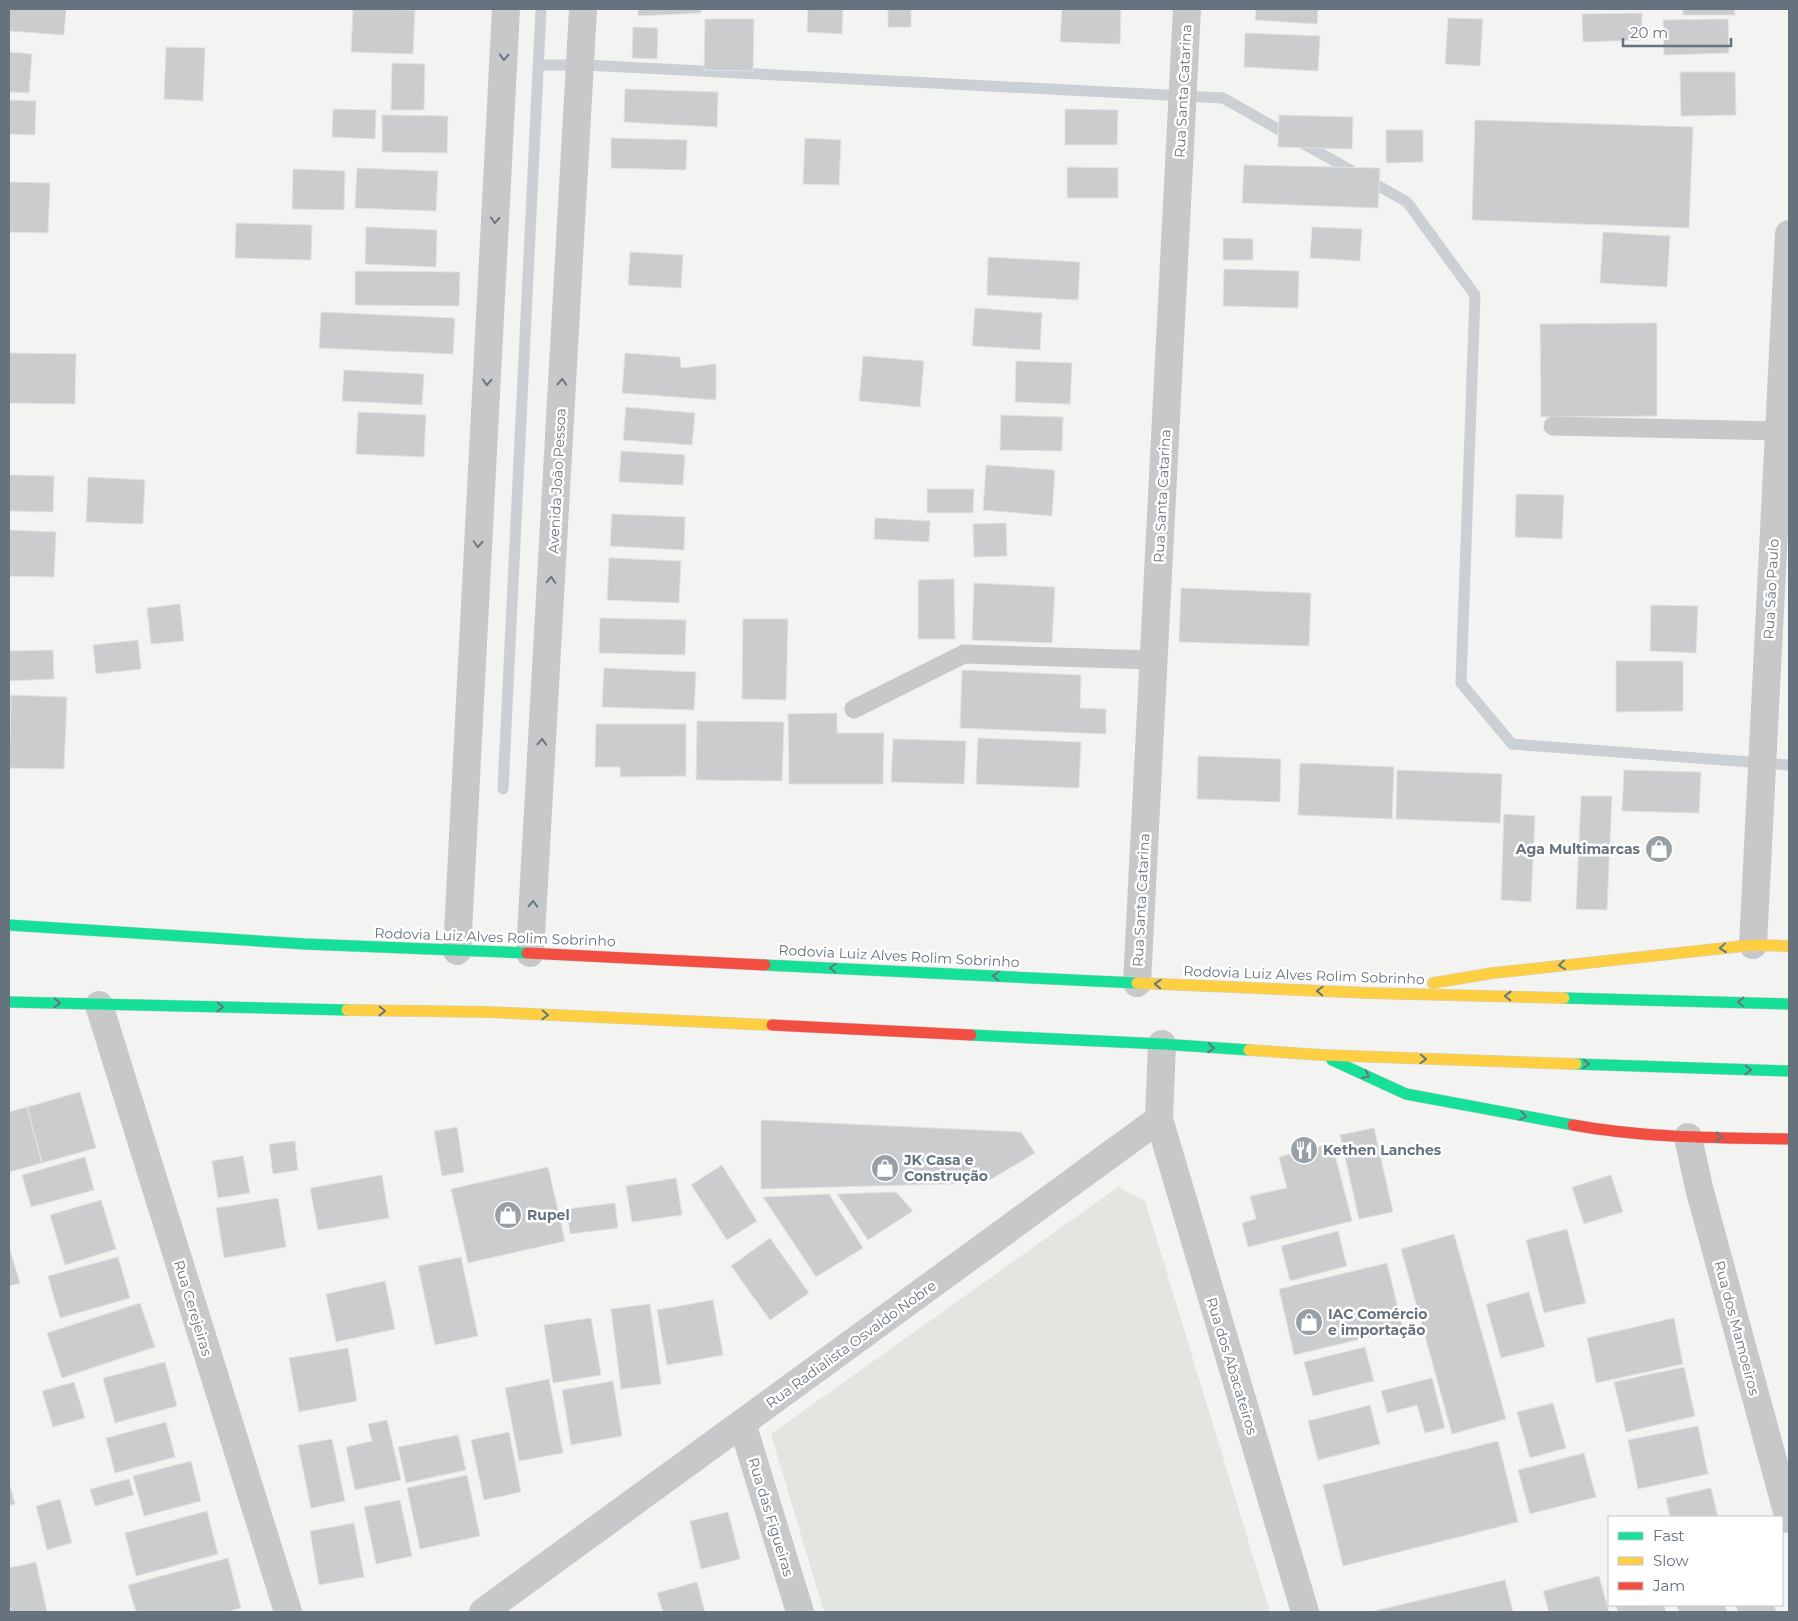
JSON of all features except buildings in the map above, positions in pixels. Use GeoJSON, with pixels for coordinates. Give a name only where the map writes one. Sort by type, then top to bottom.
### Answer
{"type":"FeatureCollection","features":[{"type":"Feature","properties":{"kind":"highway","name":"Rodovia Luiz Alves Rolim Sobrinho"},"geometry":{"type":"LineString","coordinates":[[9,925],[305,944],[530,953],[1137,983],[1369,993],[1789,1004]]}},
{"type":"Feature","properties":{"kind":"highway"},"geometry":{"type":"LineString","coordinates":[[1369,993],[1493,972],[1754,945],[1789,946]]}},
{"type":"Feature","properties":{"kind":"highway"},"geometry":{"type":"LineString","coordinates":[[9,1002],[416,1012],[489,1012],[1162,1044],[1322,1055],[1789,1071]]}},
{"type":"Feature","properties":{"kind":"highway"},"geometry":{"type":"LineString","coordinates":[[1322,1055],[1406,1094],[1605,1131],[1789,1139]]}},
{"type":"Feature","properties":{"kind":"street"},"geometry":{"type":"LineString","coordinates":[[457,951],[506,9]]}},
{"type":"Feature","properties":{"kind":"street","name":"Avenida João Pessoa"},"geometry":{"type":"LineString","coordinates":[[530,953],[583,9]]}},
{"type":"Feature","properties":{"kind":"street","name":"Rua Santa Catarina"},"geometry":{"type":"LineString","coordinates":[[1137,983],[1187,9]]}},
{"type":"Feature","properties":{"kind":"street","name":"Rua São Paulo"},"geometry":{"type":"LineString","coordinates":[[1754,945],[1789,234]]}},
{"type":"Feature","properties":{"kind":"street","name":"Rua Cerejeiras"},"geometry":{"type":"LineString","coordinates":[[99,1004],[288,1612]]}},
{"type":"Feature","properties":{"kind":"street"},"geometry":{"type":"LineString","coordinates":[[1159,1119],[1162,1044]]}},
{"type":"Feature","properties":{"kind":"street","name":"Rua Radialista Osvaldo Nobre"},"geometry":{"type":"LineString","coordinates":[[482,1612],[1159,1119]]}},
{"type":"Feature","properties":{"kind":"street","name":"Rua dos Abacateiros"},"geometry":{"type":"LineString","coordinates":[[1159,1119],[1305,1612]]}},
{"type":"Feature","properties":{"kind":"street","name":"Rua dos Mamoeiros"},"geometry":{"type":"LineString","coordinates":[[1688,1136],[1699,1188],[1789,1519]]}},
{"type":"Feature","properties":{"kind":"street","name":"Rua das Figueiras"},"geometry":{"type":"LineString","coordinates":[[742,1423],[800,1612]]}},
{"type":"Feature","properties":{"kind":"lane"},"geometry":{"type":"LineString","coordinates":[[1553,426],[1779,431]]}},
{"type":"Feature","properties":{"kind":"lane"},"geometry":{"type":"LineString","coordinates":[[854,709],[964,654],[1154,660]]}},
{"type":"Feature","properties":{"kind":"shaded area"},"geometry":{"type":"Polygon","coordinates":[[[1118,1187],[1145,1201],[1270,1612],[824,1612],[771,1434],[1118,1187]]]}},
{"type":"Feature","properties":{"kind":"waterway"},"geometry":{"type":"LineString","coordinates":[[503,789],[541,9]]}},
{"type":"Feature","properties":{"kind":"waterway"},"geometry":{"type":"LineString","coordinates":[[538,65],[585,65],[1223,98],[1407,202],[1475,295],[1461,683],[1512,744],[1789,765]]}},
{"type":"Feature","properties":{"kind":"traffic: fast"},"geometry":{"type":"LineString","coordinates":[[9,925],[305,944],[527,953]]}},
{"type":"Feature","properties":{"kind":"traffic: fast"},"geometry":{"type":"LineString","coordinates":[[765,965],[1137,983]]}},
{"type":"Feature","properties":{"kind":"traffic: fast"},"geometry":{"type":"LineString","coordinates":[[1564,998],[1789,1004]]}},
{"type":"Feature","properties":{"kind":"traffic: fast"},"geometry":{"type":"LineString","coordinates":[[9,1002],[347,1010]]}},
{"type":"Feature","properties":{"kind":"traffic: fast"},"geometry":{"type":"LineString","coordinates":[[971,1035],[1249,1050]]}},
{"type":"Feature","properties":{"kind":"traffic: fast"},"geometry":{"type":"LineString","coordinates":[[1332,1060],[1406,1094],[1573,1125]]}},
{"type":"Feature","properties":{"kind":"traffic: fast"},"geometry":{"type":"LineString","coordinates":[[1576,1064],[1789,1071]]}},
{"type":"Feature","properties":{"kind":"traffic: slow"},"geometry":{"type":"LineString","coordinates":[[1433,983],[1493,973],[1753,945],[1789,946]]}},
{"type":"Feature","properties":{"kind":"traffic: slow"},"geometry":{"type":"LineString","coordinates":[[1137,983],[1369,993],[1564,998]]}},
{"type":"Feature","properties":{"kind":"traffic: slow"},"geometry":{"type":"LineString","coordinates":[[347,1010],[489,1012],[772,1025]]}},
{"type":"Feature","properties":{"kind":"traffic: slow"},"geometry":{"type":"LineString","coordinates":[[1249,1050],[1322,1055],[1576,1064]]}},
{"type":"Feature","properties":{"kind":"traffic: jam"},"geometry":{"type":"LineString","coordinates":[[527,953],[765,965]]}},
{"type":"Feature","properties":{"kind":"traffic: jam"},"geometry":{"type":"LineString","coordinates":[[772,1025],[971,1035]]}},
{"type":"Feature","properties":{"kind":"traffic: jam"},"geometry":{"type":"LineString","coordinates":[[1573,1125],[1654,1135],[1789,1139]]}},
{"type":"Feature","properties":{"kind":"place","name":"Aga Multimarcas"},"geometry":{"type":"Point","coordinates":[1659,849]}},
{"type":"Feature","properties":{"kind":"place","name":"Kethen Lanches"},"geometry":{"type":"Point","coordinates":[1304,1150]}},
{"type":"Feature","properties":{"kind":"place","name":"JK Casa e Construção"},"geometry":{"type":"Point","coordinates":[885,1168]}},
{"type":"Feature","properties":{"kind":"place","name":"Rupel"},"geometry":{"type":"Point","coordinates":[508,1215]}},
{"type":"Feature","properties":{"kind":"place","name":"IAC Comércio e importação"},"geometry":{"type":"Point","coordinates":[1309,1322]}}]}
